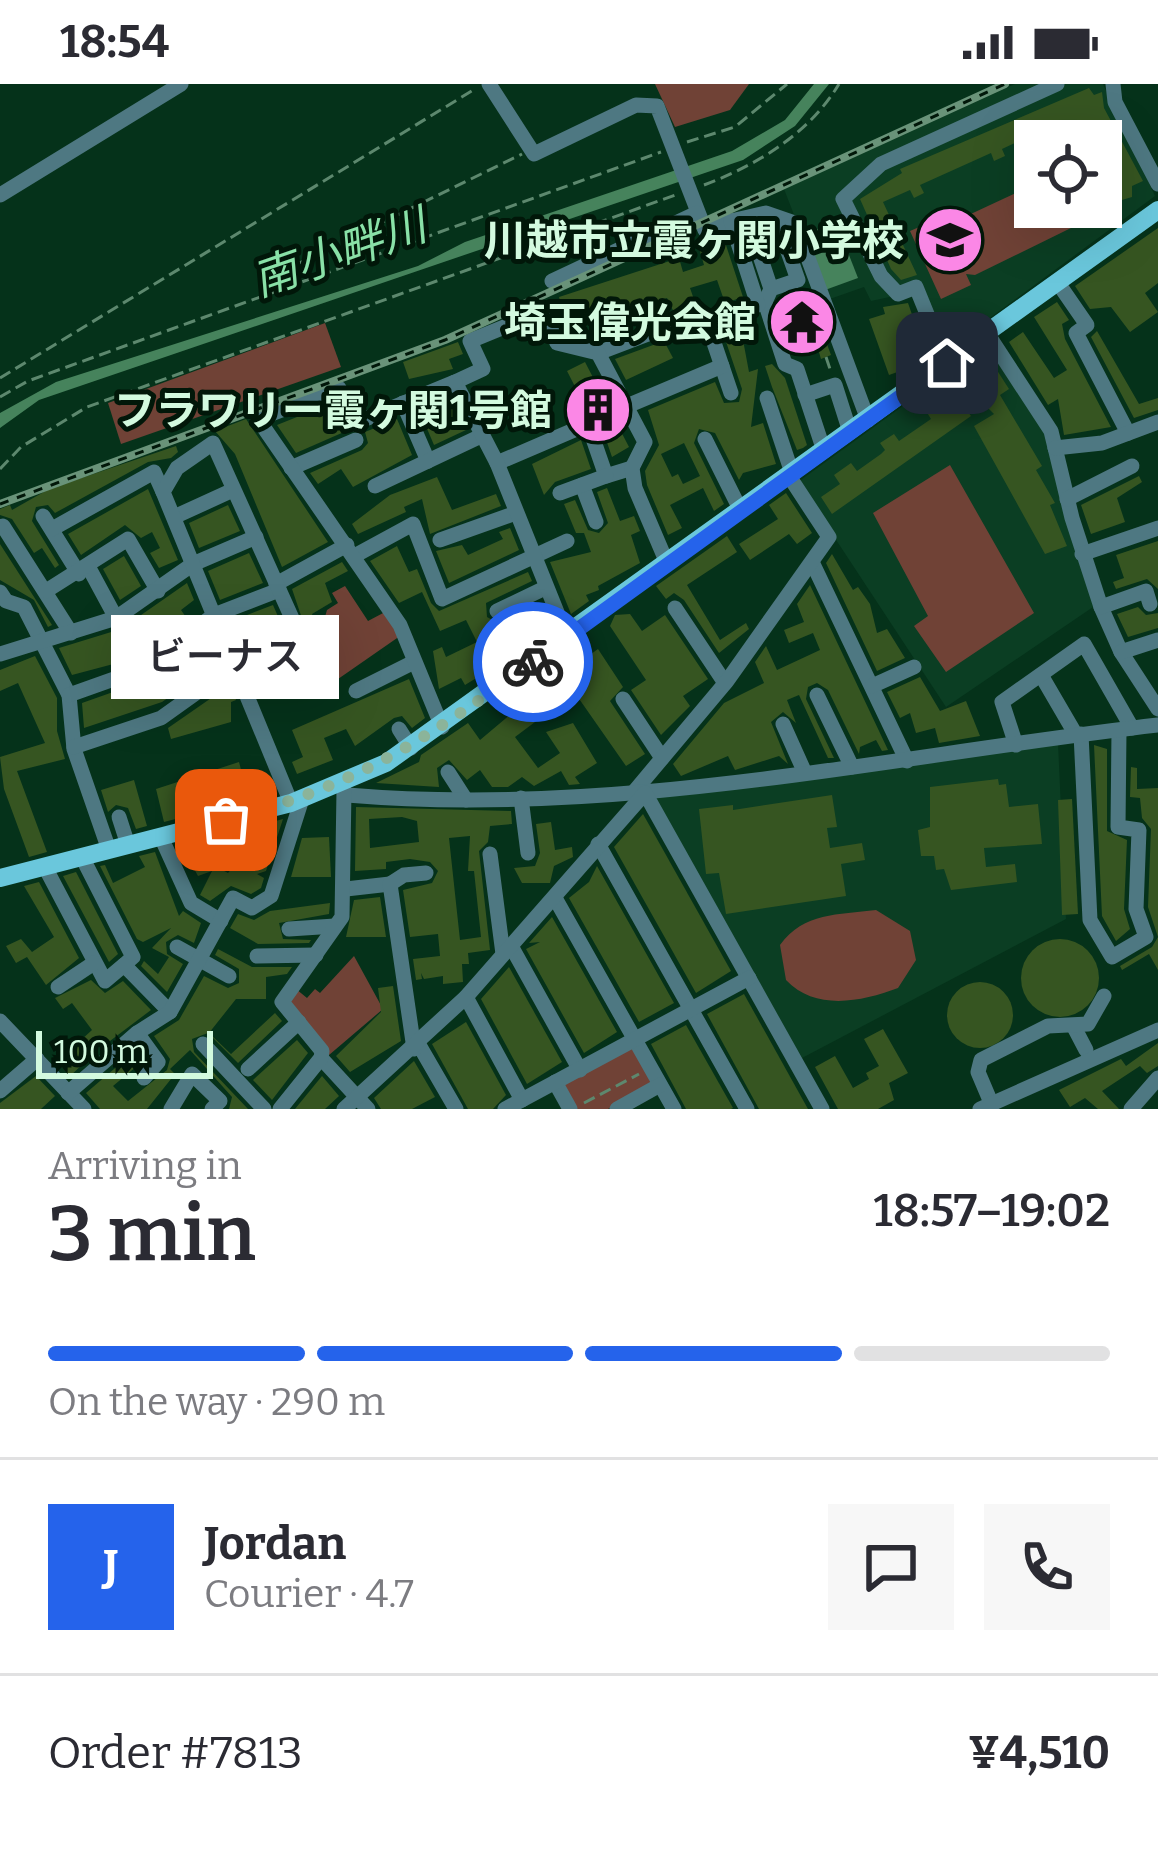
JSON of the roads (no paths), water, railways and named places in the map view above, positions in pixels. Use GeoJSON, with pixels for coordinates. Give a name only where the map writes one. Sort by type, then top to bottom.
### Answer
{"type":"FeatureCollection","features":[{"type":"Feature","properties":{"kind":"main road"},"geometry":{"type":"LineString","coordinates":[[0,878],[344,790],[442,727],[741,511],[847,423],[868,420],[1158,210]]}},
{"type":"Feature","properties":{"kind":"street"},"geometry":{"type":"LineString","coordinates":[[0,195],[181,84]]}},
{"type":"Feature","properties":{"kind":"street"},"geometry":{"type":"LineString","coordinates":[[486,84],[534,154],[649,103],[662,111],[705,230],[766,213],[795,223],[868,420]]}},
{"type":"Feature","properties":{"kind":"street"},"geometry":{"type":"LineString","coordinates":[[954,361],[916,287],[898,294],[881,276],[843,199],[881,164],[1057,84]]}},
{"type":"Feature","properties":{"kind":"street"},"geometry":{"type":"LineString","coordinates":[[1113,84],[1115,102],[1158,184]]}},
{"type":"Feature","properties":{"kind":"street"},"geometry":{"type":"LineString","coordinates":[[552,281],[697,213]]}},
{"type":"Feature","properties":{"kind":"street"},"geometry":{"type":"LineString","coordinates":[[730,221],[770,343]]}},
{"type":"Feature","properties":{"kind":"street"},"geometry":{"type":"LineString","coordinates":[[1058,283],[1087,325],[1076,333],[1128,433]]}},
{"type":"Feature","properties":{"kind":"street"},"geometry":{"type":"LineString","coordinates":[[771,289],[765,302],[785,364],[797,369],[821,442]]}},
{"type":"Feature","properties":{"kind":"street"},"geometry":{"type":"LineString","coordinates":[[730,393],[707,322],[758,305]]}},
{"type":"Feature","properties":{"kind":"street"},"geometry":{"type":"LineString","coordinates":[[442,727],[400,625],[258,419],[339,388],[353,424],[483,369],[470,341],[543,311],[557,343],[598,353],[669,326]]}},
{"type":"Feature","properties":{"kind":"street"},"geometry":{"type":"LineString","coordinates":[[987,333],[1043,415],[1101,607],[1121,652],[1158,709]]}},
{"type":"Feature","properties":{"kind":"street"},"geometry":{"type":"LineString","coordinates":[[598,353],[645,442],[632,468],[646,523],[667,563]]}},
{"type":"Feature","properties":{"kind":"street"},"geometry":{"type":"LineString","coordinates":[[627,406],[722,366]]}},
{"type":"Feature","properties":{"kind":"street"},"geometry":{"type":"LineString","coordinates":[[455,382],[497,463],[567,637]]}},
{"type":"Feature","properties":{"kind":"street"},"geometry":{"type":"LineString","coordinates":[[805,395],[835,385],[847,423]]}},
{"type":"Feature","properties":{"kind":"street"},"geometry":{"type":"LineString","coordinates":[[767,398],[791,474],[829,537],[725,683],[662,758],[639,793],[555,898],[466,997],[356,1105],[282,1002],[335,926],[346,889],[344,790],[466,800],[639,793],[1158,725]]}},
{"type":"Feature","properties":{"kind":"street"},"geometry":{"type":"LineString","coordinates":[[403,404],[428,461]]}},
{"type":"Feature","properties":{"kind":"street"},"geometry":{"type":"LineString","coordinates":[[497,463],[588,424],[606,476]]}},
{"type":"Feature","properties":{"kind":"street"},"geometry":{"type":"LineString","coordinates":[[1054,448],[1102,443],[1157,426]]}},
{"type":"Feature","properties":{"kind":"street"},"geometry":{"type":"LineString","coordinates":[[375,486],[481,436]]}},
{"type":"Feature","properties":{"kind":"street"},"geometry":{"type":"LineString","coordinates":[[291,468],[356,440]]}},
{"type":"Feature","properties":{"kind":"street"},"geometry":{"type":"LineString","coordinates":[[705,440],[741,511]]}},
{"type":"Feature","properties":{"kind":"street"},"geometry":{"type":"LineString","coordinates":[[74,746],[161,718],[237,667],[300,636],[213,443],[177,468],[164,492]]}},
{"type":"Feature","properties":{"kind":"street"},"geometry":{"type":"LineString","coordinates":[[1067,499],[1132,466]]}},
{"type":"Feature","properties":{"kind":"street"},"geometry":{"type":"LineString","coordinates":[[560,493],[632,468]]}},
{"type":"Feature","properties":{"kind":"street"},"geometry":{"type":"LineString","coordinates":[[0,1021],[71,1102],[137,1033],[170,1012],[233,898],[252,908],[271,896],[297,801],[154,472],[47,522],[116,618]]}},
{"type":"Feature","properties":{"kind":"street"},"geometry":{"type":"LineString","coordinates":[[582,485],[596,522]]}},
{"type":"Feature","properties":{"kind":"street"},"geometry":{"type":"LineString","coordinates":[[174,517],[233,490]]}},
{"type":"Feature","properties":{"kind":"street"},"geometry":{"type":"LineString","coordinates":[[440,540],[516,513]]}},
{"type":"Feature","properties":{"kind":"street"},"geometry":{"type":"LineString","coordinates":[[69,695],[142,669],[214,614],[412,524],[442,599],[567,541]]}},
{"type":"Feature","properties":{"kind":"street"},"geometry":{"type":"LineString","coordinates":[[3,526],[70,633]]}},
{"type":"Feature","properties":{"kind":"street"},"geometry":{"type":"LineString","coordinates":[[1082,554],[1158,528]]}},
{"type":"Feature","properties":{"kind":"street"},"geometry":{"type":"LineString","coordinates":[[0,654],[116,618],[193,564],[256,538]]}},
{"type":"Feature","properties":{"kind":"street"},"geometry":{"type":"LineString","coordinates":[[46,591],[128,539],[158,591]]}},
{"type":"Feature","properties":{"kind":"street"},"geometry":{"type":"LineString","coordinates":[[812,562],[907,761]]}},
{"type":"Feature","properties":{"kind":"street"},"geometry":{"type":"LineString","coordinates":[[497,611],[545,588]]}},
{"type":"Feature","properties":{"kind":"street"},"geometry":{"type":"LineString","coordinates":[[0,592],[6,602],[24,607],[45,641],[69,695],[74,746],[118,848]]}},
{"type":"Feature","properties":{"kind":"street"},"geometry":{"type":"LineString","coordinates":[[1101,607],[1146,592],[1150,604]]}},
{"type":"Feature","properties":{"kind":"street"},"geometry":{"type":"LineString","coordinates":[[675,608],[725,683]]}},
{"type":"Feature","properties":{"kind":"street"},"geometry":{"type":"LineString","coordinates":[[1121,652],[1158,640]]}},
{"type":"Feature","properties":{"kind":"street"},"geometry":{"type":"LineString","coordinates":[[1016,745],[1002,703],[1084,644],[1126,729],[1118,827],[1139,830],[1136,909],[1146,937],[1112,957],[1090,920],[1078,735],[1041,675]]}},
{"type":"Feature","properties":{"kind":"street"},"geometry":{"type":"LineString","coordinates":[[356,691],[414,662]]}},
{"type":"Feature","properties":{"kind":"street"},"geometry":{"type":"LineString","coordinates":[[872,686],[914,667]]}},
{"type":"Feature","properties":{"kind":"street"},"geometry":{"type":"LineString","coordinates":[[817,695],[852,767]]}},
{"type":"Feature","properties":{"kind":"street"},"geometry":{"type":"LineString","coordinates":[[623,699],[662,758]]}},
{"type":"Feature","properties":{"kind":"street"},"geometry":{"type":"LineString","coordinates":[[783,724],[805,773]]}},
{"type":"Feature","properties":{"kind":"street"},"geometry":{"type":"LineString","coordinates":[[399,729],[411,748]]}},
{"type":"Feature","properties":{"kind":"street"},"geometry":{"type":"LineString","coordinates":[[448,772],[466,800]]}},
{"type":"Feature","properties":{"kind":"street"},"geometry":{"type":"LineString","coordinates":[[639,793],[823,1109]]}},
{"type":"Feature","properties":{"kind":"street"},"geometry":{"type":"LineString","coordinates":[[521,798],[528,853]]}},
{"type":"Feature","properties":{"kind":"street"},"geometry":{"type":"LineString","coordinates":[[118,817],[118,848]]}},
{"type":"Feature","properties":{"kind":"street"},"geometry":{"type":"LineString","coordinates":[[226,820],[234,849]]}},
{"type":"Feature","properties":{"kind":"street"},"geometry":{"type":"LineString","coordinates":[[161,837],[191,903],[221,921]]}},
{"type":"Feature","properties":{"kind":"street"},"geometry":{"type":"LineString","coordinates":[[598,844],[747,1109]]}},
{"type":"Feature","properties":{"kind":"street"},"geometry":{"type":"LineString","coordinates":[[490,854],[507,950],[580,1070]]}},
{"type":"Feature","properties":{"kind":"street"},"geometry":{"type":"LineString","coordinates":[[45,867],[104,981],[133,957],[82,857]]}},
{"type":"Feature","properties":{"kind":"street"},"geometry":{"type":"LineString","coordinates":[[346,889],[390,884],[404,875],[426,872]]}},
{"type":"Feature","properties":{"kind":"street"},"geometry":{"type":"LineString","coordinates":[[390,884],[416,1047],[456,1109]]}},
{"type":"Feature","properties":{"kind":"street"},"geometry":{"type":"LineString","coordinates":[[555,898],[674,1109]]}},
{"type":"Feature","properties":{"kind":"street"},"geometry":{"type":"LineString","coordinates":[[289,929],[335,926]]}},
{"type":"Feature","properties":{"kind":"street"},"geometry":{"type":"LineString","coordinates":[[176,947],[229,976]]}},
{"type":"Feature","properties":{"kind":"street"},"geometry":{"type":"LineString","coordinates":[[257,956],[316,955]]}},
{"type":"Feature","properties":{"kind":"street"},"geometry":{"type":"LineString","coordinates":[[58,987],[94,963]]}},
{"type":"Feature","properties":{"kind":"street"},"geometry":{"type":"LineString","coordinates":[[124,965],[170,1012]]}},
{"type":"Feature","properties":{"kind":"street"},"geometry":{"type":"LineString","coordinates":[[505,1109],[748,978]]}},
{"type":"Feature","properties":{"kind":"street"},"geometry":{"type":"LineString","coordinates":[[1104,996],[1088,1024],[1075,1029],[1048,1026],[981,1060],[978,1072],[986,1107],[1158,1030]]}},
{"type":"Feature","properties":{"kind":"street"},"geometry":{"type":"LineString","coordinates":[[466,997],[522,1100]]}},
{"type":"Feature","properties":{"kind":"street"},"geometry":{"type":"LineString","coordinates":[[248,1069],[299,1022]]}},
{"type":"Feature","properties":{"kind":"street"},"geometry":{"type":"LineString","coordinates":[[1075,1029],[1086,1050]]}},
{"type":"Feature","properties":{"kind":"street"},"geometry":{"type":"LineString","coordinates":[[137,1033],[158,1062],[143,1078]]}},
{"type":"Feature","properties":{"kind":"street"},"geometry":{"type":"LineString","coordinates":[[202,1044],[264,1109]]}},
{"type":"Feature","properties":{"kind":"street"},"geometry":{"type":"LineString","coordinates":[[280,1109],[321,1058]]}},
{"type":"Feature","properties":{"kind":"street"},"geometry":{"type":"LineString","coordinates":[[0,1091],[37,1059]]}},
{"type":"Feature","properties":{"kind":"street"},"geometry":{"type":"LineString","coordinates":[[170,1109],[192,1074],[220,1101],[212,1109]]}},
{"type":"Feature","properties":{"kind":"street"},"geometry":{"type":"LineString","coordinates":[[1131,1109],[1158,1078]]}},
{"type":"Feature","properties":{"kind":"street"},"geometry":{"type":"LineString","coordinates":[[555,1082],[570,1109]]}},
{"type":"Feature","properties":{"kind":"street"},"geometry":{"type":"LineString","coordinates":[[616,1109],[660,1084]]}},
{"type":"Feature","properties":{"kind":"railway"},"geometry":{"type":"LineString","coordinates":[[0,504],[445,340],[1005,84]]}},
{"type":"Feature","properties":{"kind":"place","name":"川越市立霞ヶ関小学校"},"geometry":{"type":"Point","coordinates":[950,240]}},
{"type":"Feature","properties":{"kind":"place","name":"埼玉偉光会館"},"geometry":{"type":"Point","coordinates":[802,322]}},
{"type":"Feature","properties":{"kind":"place","name":"フラワリー霞ヶ関1号館"},"geometry":{"type":"Point","coordinates":[598,410]}},
{"type":"Feature","properties":{"kind":"place","name":"ビーナス"},"geometry":{"type":"Point","coordinates":[226,820]}},
{"type":"Feature","properties":{"kind":"water label","name":"南小畔川"},"geometry":{"type":"Point","coordinates":[339,252]}}]}
